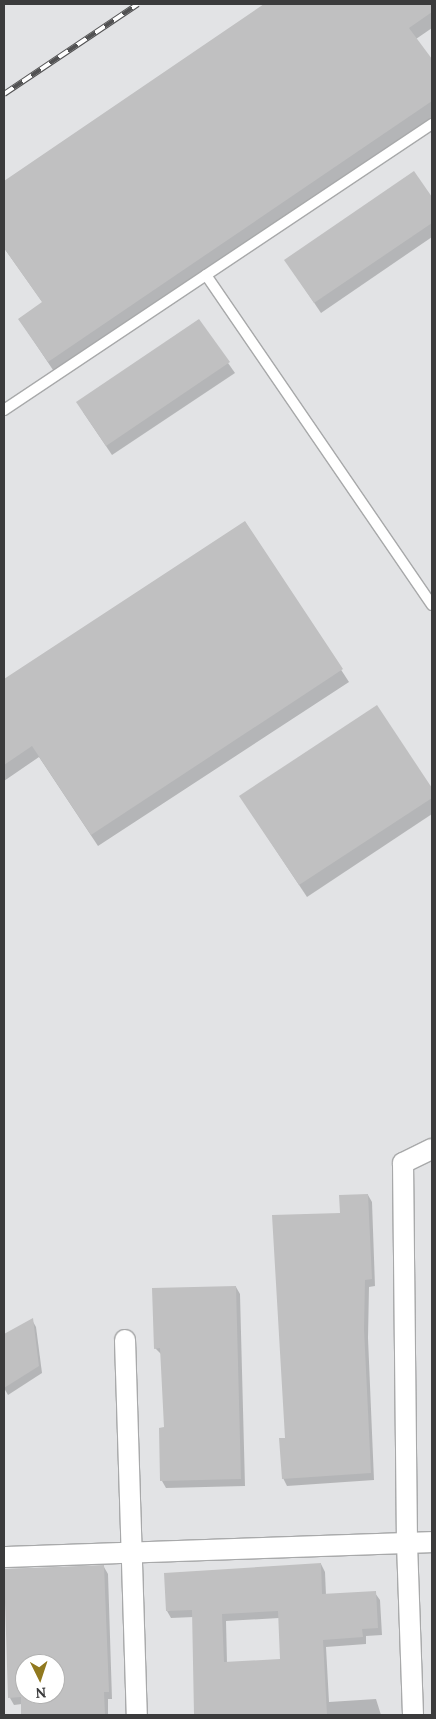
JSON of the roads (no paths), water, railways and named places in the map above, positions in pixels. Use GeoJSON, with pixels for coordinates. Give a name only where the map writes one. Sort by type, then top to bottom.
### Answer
{"type":"FeatureCollection","features":[{"type":"Feature","properties":{"kind":"street"},"geometry":{"type":"LineString","coordinates":[[413,1715],[406,1543],[403,1163],[432,1149]]}},
{"type":"Feature","properties":{"kind":"street"},"geometry":{"type":"LineString","coordinates":[[125,1340],[134,1553],[137,1715]]}},
{"type":"Feature","properties":{"kind":"street"},"geometry":{"type":"LineString","coordinates":[[4,1557],[432,1542]]}},
{"type":"Feature","properties":{"kind":"lane"},"geometry":{"type":"LineString","coordinates":[[4,410],[432,124]]}},
{"type":"Feature","properties":{"kind":"lane"},"geometry":{"type":"LineString","coordinates":[[206,275],[432,605]]}},
{"type":"Feature","properties":{"kind":"railway"},"geometry":{"type":"LineString","coordinates":[[4,94],[138,4]]}}]}
